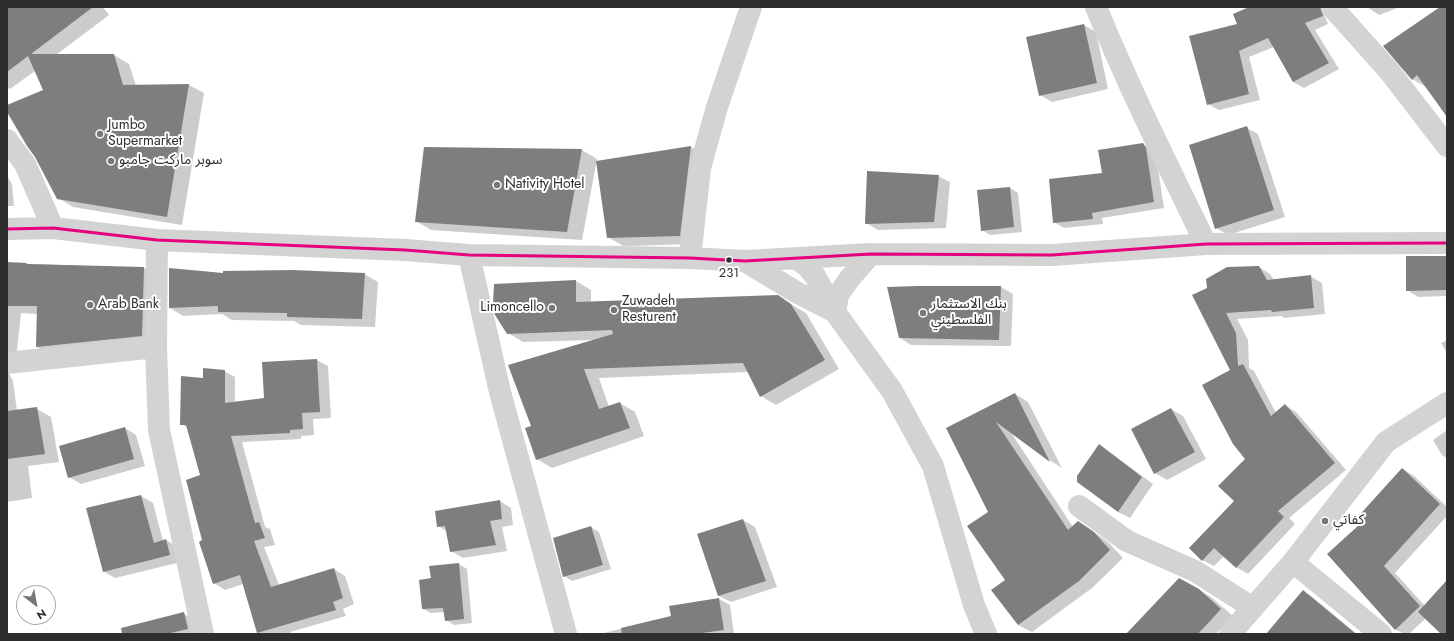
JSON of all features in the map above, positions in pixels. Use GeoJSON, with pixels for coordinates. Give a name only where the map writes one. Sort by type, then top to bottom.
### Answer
{"type":"FeatureCollection","features":[{"type":"Feature","properties":{"kind":"street"},"geometry":{"type":"LineString","coordinates":[[690,258],[700,168],[717,107],[751,7]]}},
{"type":"Feature","properties":{"kind":"street"},"geometry":{"type":"LineString","coordinates":[[1096,7],[1111,44],[1157,145],[1206,244]]}},
{"type":"Feature","properties":{"kind":"street"},"geometry":{"type":"LineString","coordinates":[[1332,7],[1390,72],[1447,146]]}},
{"type":"Feature","properties":{"kind":"street"},"geometry":{"type":"LineString","coordinates":[[7,140],[25,164],[53,228]]}},
{"type":"Feature","properties":{"kind":"street"},"geometry":{"type":"LineString","coordinates":[[7,229],[53,228],[157,240],[405,250],[469,255],[690,258],[746,261],[871,254],[1052,255],[1206,244],[1447,243]]}},
{"type":"Feature","properties":{"kind":"street"},"geometry":{"type":"LineString","coordinates":[[157,240],[156,348],[159,430],[203,634]]}},
{"type":"Feature","properties":{"kind":"street"},"geometry":{"type":"LineString","coordinates":[[835,312],[838,295],[850,278],[871,254]]}},
{"type":"Feature","properties":{"kind":"street"},"geometry":{"type":"LineString","coordinates":[[469,255],[500,392],[566,634]]}},
{"type":"Feature","properties":{"kind":"street"},"geometry":{"type":"LineString","coordinates":[[814,276],[816,266],[826,257]]}},
{"type":"Feature","properties":{"kind":"street"},"geometry":{"type":"LineString","coordinates":[[797,259],[808,266],[835,312],[892,392],[933,466],[974,605],[986,634]]}},
{"type":"Feature","properties":{"kind":"street"},"geometry":{"type":"LineString","coordinates":[[746,261],[796,292],[835,312]]}},
{"type":"Feature","properties":{"kind":"street"},"geometry":{"type":"LineString","coordinates":[[7,363],[156,348]]}},
{"type":"Feature","properties":{"kind":"street"},"geometry":{"type":"LineString","coordinates":[[1230,634],[1293,562],[1386,442],[1447,404]]}},
{"type":"Feature","properties":{"kind":"street"},"geometry":{"type":"LineString","coordinates":[[1079,506],[1127,541],[1195,571],[1253,608]]}},
{"type":"Feature","properties":{"kind":"street"},"geometry":{"type":"LineString","coordinates":[[1293,562],[1381,634]]}},
{"type":"Feature","properties":{"kind":"building","name":"Jumbo Supermarket"},"geometry":{"type":"Polygon","coordinates":[[[7,7],[93,7],[31,54],[114,54],[123,85],[189,84],[167,217],[57,199],[35,157],[7,112],[7,105],[43,90],[28,56],[7,72],[7,7]]]}},
{"type":"Feature","properties":{"kind":"building"},"geometry":{"type":"Polygon","coordinates":[[[1249,7],[1320,7],[1323,16],[1305,23],[1329,63],[1293,82],[1268,38],[1239,51],[1249,94],[1207,105],[1189,36],[1237,24],[1233,14],[1249,7]]]}},
{"type":"Feature","properties":{"kind":"building"},"geometry":{"type":"Polygon","coordinates":[[[1440,7],[1447,7],[1447,117],[1417,75],[1412,80],[1383,46],[1440,7]]]}},
{"type":"Feature","properties":{"kind":"building"},"geometry":{"type":"Polygon","coordinates":[[[1084,24],[1097,83],[1039,96],[1026,37],[1084,24]]]}},
{"type":"Feature","properties":{"kind":"building"},"geometry":{"type":"Polygon","coordinates":[[[1247,126],[1274,210],[1215,229],[1189,145],[1247,126]]]}},
{"type":"Feature","properties":{"kind":"building"},"geometry":{"type":"Polygon","coordinates":[[[1143,143],[1146,148],[1154,202],[1092,213],[1093,219],[1053,223],[1049,179],[1102,173],[1098,150],[1143,143]]]}},
{"type":"Feature","properties":{"kind":"building"},"geometry":{"type":"Polygon","coordinates":[[[691,146],[680,236],[607,238],[596,161],[691,146]]]}},
{"type":"Feature","properties":{"kind":"building","name":"Nativity Hotel"},"geometry":{"type":"Polygon","coordinates":[[[424,147],[582,149],[567,232],[415,222],[424,147]]]}},
{"type":"Feature","properties":{"kind":"building"},"geometry":{"type":"Polygon","coordinates":[[[867,171],[939,175],[934,222],[865,224],[867,171]]]}},
{"type":"Feature","properties":{"kind":"building"},"geometry":{"type":"Polygon","coordinates":[[[1010,187],[1014,227],[981,231],[977,190],[1010,187]]]}},
{"type":"Feature","properties":{"kind":"building"},"geometry":{"type":"Polygon","coordinates":[[[1406,256],[1447,256],[1447,290],[1406,291],[1406,256]]]}},
{"type":"Feature","properties":{"kind":"building","name":"Arab Bank"},"geometry":{"type":"Polygon","coordinates":[[[7,262],[27,263],[26,264],[144,267],[142,336],[36,347],[37,306],[7,306],[7,262]]]}},
{"type":"Feature","properties":{"kind":"building"},"geometry":{"type":"Polygon","coordinates":[[[1259,266],[1267,280],[1311,275],[1314,308],[1272,312],[1271,310],[1226,313],[1236,333],[1238,366],[1243,364],[1271,416],[1285,404],[1335,463],[1278,511],[1284,517],[1236,568],[1214,548],[1202,561],[1189,548],[1234,501],[1218,486],[1245,459],[1233,444],[1202,385],[1230,370],[1192,295],[1207,288],[1206,279],[1227,267],[1259,266]]]}},
{"type":"Feature","properties":{"kind":"building"},"geometry":{"type":"Polygon","coordinates":[[[169,268],[223,273],[223,271],[292,270],[365,273],[362,319],[287,317],[287,313],[218,312],[218,306],[169,308],[169,268]]]}},
{"type":"Feature","properties":{"kind":"building"},"geometry":{"type":"Polygon","coordinates":[[[576,280],[576,302],[778,295],[791,304],[825,360],[760,397],[743,363],[584,369],[599,409],[620,402],[630,428],[536,460],[525,428],[531,426],[508,365],[613,334],[612,330],[507,334],[495,315],[493,303],[494,284],[576,280]]]}},
{"type":"Feature","properties":{"kind":"building"},"geometry":{"type":"Polygon","coordinates":[[[1001,286],[999,340],[899,338],[887,287],[1001,286]]]}},
{"type":"Feature","properties":{"kind":"building"},"geometry":{"type":"Polygon","coordinates":[[[317,359],[320,412],[302,413],[303,429],[290,430],[290,433],[231,436],[255,523],[259,522],[265,538],[254,541],[271,587],[334,568],[343,598],[333,602],[336,610],[257,633],[240,575],[213,584],[199,542],[202,540],[186,480],[200,475],[186,425],[180,425],[181,376],[203,378],[203,368],[225,370],[225,403],[264,398],[262,362],[317,359]]]}},
{"type":"Feature","properties":{"kind":"building"},"geometry":{"type":"Polygon","coordinates":[[[1015,393],[1050,462],[996,422],[1068,530],[1078,521],[1094,532],[1110,550],[1079,581],[1018,625],[991,590],[1005,580],[967,526],[988,512],[946,428],[1015,393]]]}},
{"type":"Feature","properties":{"kind":"building"},"geometry":{"type":"Polygon","coordinates":[[[37,407],[45,454],[7,459],[7,411],[37,407]]]}},
{"type":"Feature","properties":{"kind":"building"},"geometry":{"type":"Polygon","coordinates":[[[1171,408],[1195,452],[1154,474],[1131,429],[1171,408]]]}},
{"type":"Feature","properties":{"kind":"building"},"geometry":{"type":"Polygon","coordinates":[[[125,427],[134,459],[68,478],[59,446],[125,427]]]}},
{"type":"Feature","properties":{"kind":"building"},"geometry":{"type":"Polygon","coordinates":[[[1099,444],[1142,477],[1118,512],[1077,482],[1077,476],[1099,444]]]}},
{"type":"Feature","properties":{"kind":"building"},"geometry":{"type":"Polygon","coordinates":[[[1402,468],[1440,504],[1384,566],[1420,606],[1395,630],[1327,554],[1359,525],[1355,520],[1402,468]]]}},
{"type":"Feature","properties":{"kind":"building"},"geometry":{"type":"Polygon","coordinates":[[[141,495],[154,543],[166,539],[170,555],[103,572],[86,508],[141,495]]]}},
{"type":"Feature","properties":{"kind":"building"},"geometry":{"type":"Polygon","coordinates":[[[500,500],[502,519],[490,521],[496,545],[450,552],[445,526],[437,527],[435,511],[500,500]]]}},
{"type":"Feature","properties":{"kind":"building"},"geometry":{"type":"Polygon","coordinates":[[[743,519],[766,581],[718,596],[697,534],[743,519]]]}},
{"type":"Feature","properties":{"kind":"building"},"geometry":{"type":"Polygon","coordinates":[[[591,526],[603,565],[563,577],[553,538],[591,526]]]}},
{"type":"Feature","properties":{"kind":"building"},"geometry":{"type":"Polygon","coordinates":[[[459,563],[464,619],[445,621],[443,608],[422,609],[419,580],[431,578],[429,566],[459,563]]]}},
{"type":"Feature","properties":{"kind":"building"},"geometry":{"type":"Polygon","coordinates":[[[1179,578],[1199,589],[1221,609],[1198,634],[1126,634],[1179,578]]]}},
{"type":"Feature","properties":{"kind":"building"},"geometry":{"type":"Polygon","coordinates":[[[1447,580],[1447,634],[1441,634],[1418,612],[1447,580]]]}},
{"type":"Feature","properties":{"kind":"building"},"geometry":{"type":"Polygon","coordinates":[[[1303,590],[1356,634],[1266,634],[1303,590]]]}},
{"type":"Feature","properties":{"kind":"building"},"geometry":{"type":"Polygon","coordinates":[[[719,598],[724,630],[695,634],[622,634],[621,628],[671,616],[669,606],[719,598]]]}},
{"type":"Feature","properties":{"kind":"building"},"geometry":{"type":"Polygon","coordinates":[[[184,612],[188,629],[166,634],[122,634],[121,628],[184,612]]]}},
{"type":"Feature","properties":{"kind":"transit line"},"geometry":{"type":"LineString","coordinates":[[7,229],[53,228],[157,240],[405,250],[469,255],[690,258],[745,261],[871,254],[1052,255],[1206,244],[1447,243]]}},
{"type":"Feature","properties":{"kind":"place","name":"Jumbo Supermarket"},"geometry":{"type":"Point","coordinates":[100,134]}},
{"type":"Feature","properties":{"kind":"place","name":"سوبر ماركت جامبو"},"geometry":{"type":"Point","coordinates":[111,161]}},
{"type":"Feature","properties":{"kind":"place","name":"Nativity Hotel"},"geometry":{"type":"Point","coordinates":[497,185]}},
{"type":"Feature","properties":{"kind":"place","name":"231"},"geometry":{"type":"Point","coordinates":[729,260]}},
{"type":"Feature","properties":{"kind":"place","name":"Arab Bank"},"geometry":{"type":"Point","coordinates":[90,305]}},
{"type":"Feature","properties":{"kind":"place","name":"Limoncello"},"geometry":{"type":"Point","coordinates":[552,308]}},
{"type":"Feature","properties":{"kind":"place","name":"Zuwadeh Resturent"},"geometry":{"type":"Point","coordinates":[614,310]}},
{"type":"Feature","properties":{"kind":"place","name":"بنك الاستثمار الفلسطيني"},"geometry":{"type":"Point","coordinates":[923,313]}},
{"type":"Feature","properties":{"kind":"place","name":"كفاتي"},"geometry":{"type":"Point","coordinates":[1325,521]}}]}
